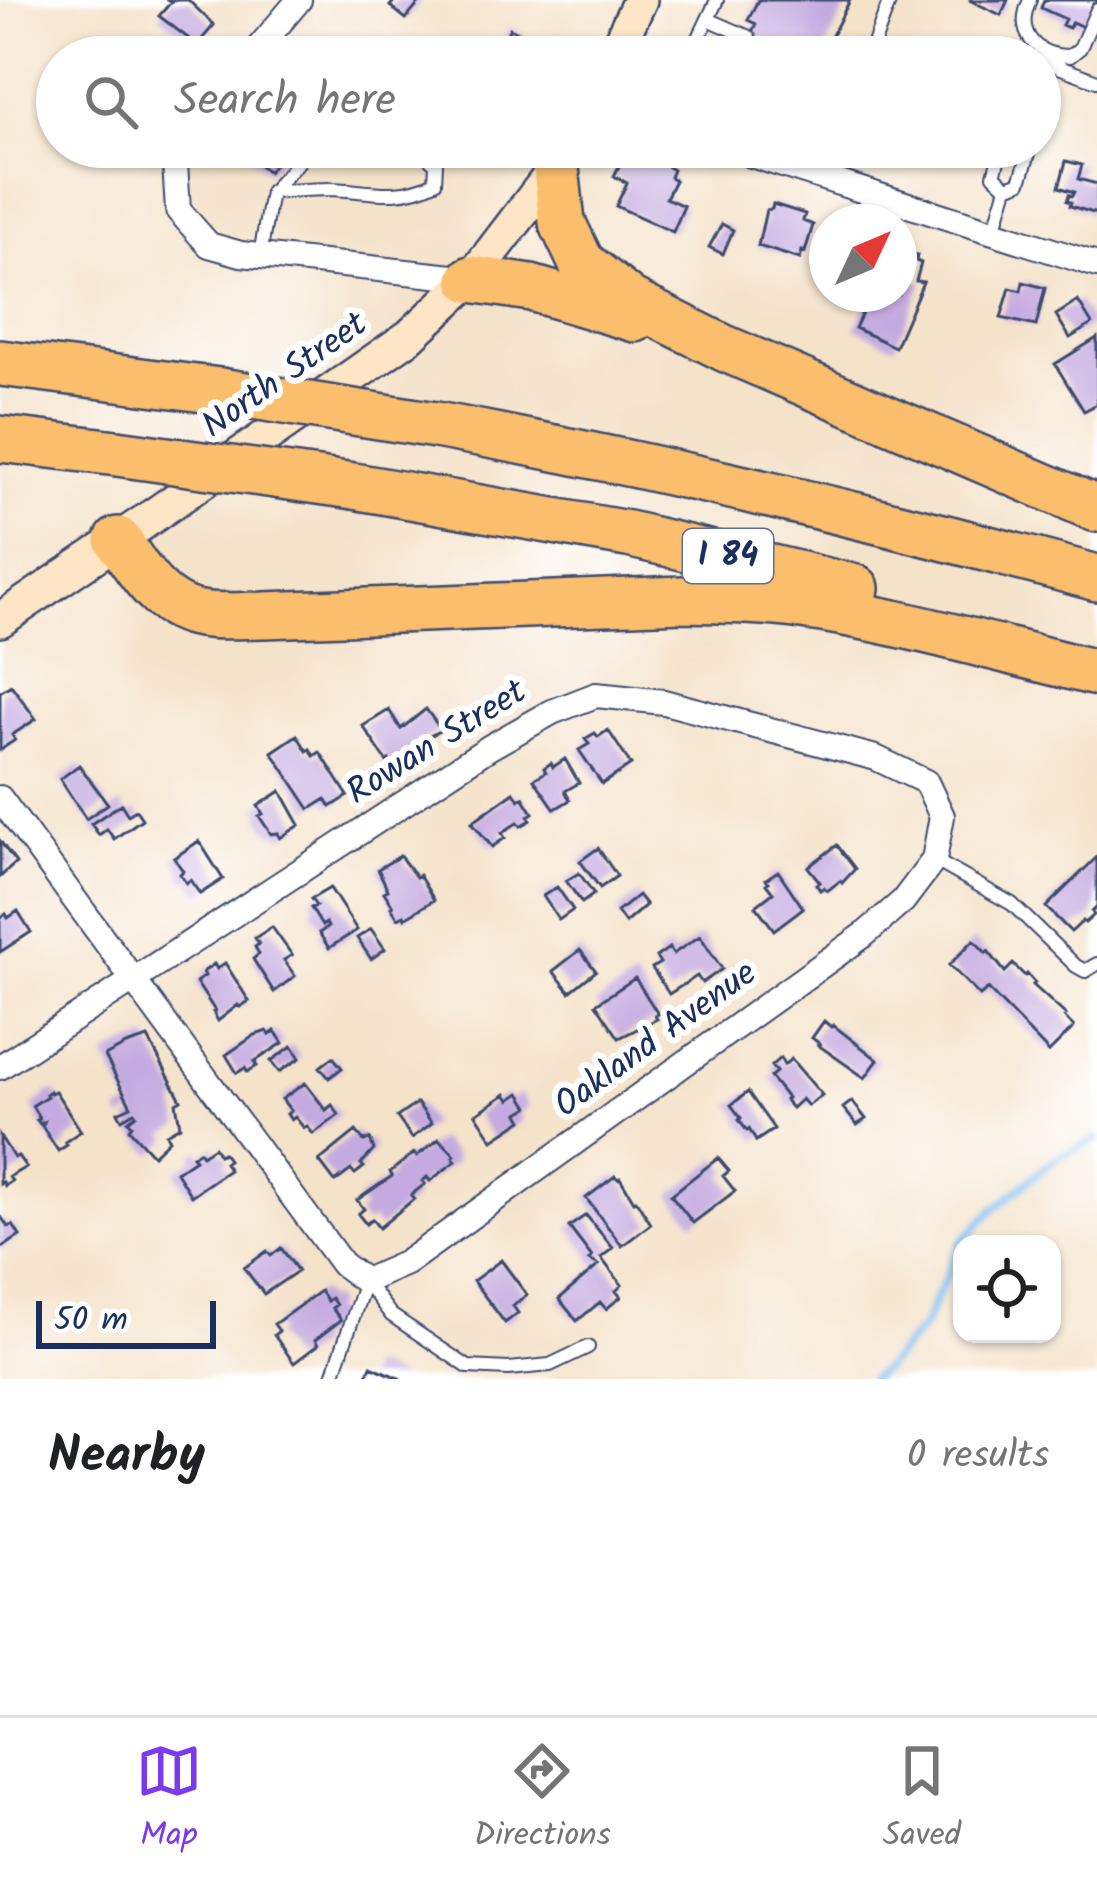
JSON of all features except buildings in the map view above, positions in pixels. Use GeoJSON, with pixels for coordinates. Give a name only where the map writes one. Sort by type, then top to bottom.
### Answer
{"type":"FeatureCollection","features":[{"type":"Feature","properties":{"kind":"highway"},"geometry":{"type":"LineString","coordinates":[[562,168],[562,222],[581,262],[630,301],[724,348],[1097,509]]}},
{"type":"Feature","properties":{"kind":"highway"},"geometry":{"type":"LineString","coordinates":[[471,279],[549,292],[724,348]]}},
{"type":"Feature","properties":{"kind":"highway","name":"I 84"},"geometry":{"type":"LineString","coordinates":[[0,363],[436,425],[696,476],[909,526],[1097,578]]}},
{"type":"Feature","properties":{"kind":"highway","name":"I 84"},"geometry":{"type":"LineString","coordinates":[[0,439],[492,508],[751,561],[1097,654]]}},
{"type":"Feature","properties":{"kind":"highway"},"geometry":{"type":"LineString","coordinates":[[118,540],[153,588],[196,614],[739,600],[844,614],[1097,673]]}},
{"type":"Feature","properties":{"kind":"main road"},"geometry":{"type":"LineString","coordinates":[[623,36],[640,0]]}},
{"type":"Feature","properties":{"kind":"main road","name":"North Street"},"geometry":{"type":"LineString","coordinates":[[0,620],[383,356],[425,322],[471,279],[554,168]]}},
{"type":"Feature","properties":{"kind":"street"},"geometry":{"type":"LineString","coordinates":[[269,36],[299,0]]}},
{"type":"Feature","properties":{"kind":"street"},"geometry":{"type":"LineString","coordinates":[[175,168],[178,210],[208,245],[241,254],[471,279]]}},
{"type":"Feature","properties":{"kind":"street"},"geometry":{"type":"LineString","coordinates":[[794,168],[1097,265]]}},
{"type":"Feature","properties":{"kind":"street","name":"Rowan Street"},"geometry":{"type":"LineString","coordinates":[[0,1067],[490,748],[552,712],[596,695],[664,702],[876,758],[926,782],[942,816]]}},
{"type":"Feature","properties":{"kind":"street"},"geometry":{"type":"LineString","coordinates":[[0,798],[342,1264],[365,1281]]}},
{"type":"Feature","properties":{"kind":"street","name":"Oakland Avenue"},"geometry":{"type":"LineString","coordinates":[[365,1281],[406,1263],[864,935],[903,902],[934,860],[942,816]]}},
{"type":"Feature","properties":{"kind":"lane"},"geometry":{"type":"LineString","coordinates":[[700,36],[717,0]]}},
{"type":"Feature","properties":{"kind":"lane"},"geometry":{"type":"LineString","coordinates":[[877,36],[890,0]]}},
{"type":"Feature","properties":{"kind":"lane"},"geometry":{"type":"LineString","coordinates":[[1027,36],[1025,10],[1030,0]]}},
{"type":"Feature","properties":{"kind":"lane"},"geometry":{"type":"LineString","coordinates":[[1061,56],[1080,48],[1097,10]]}},
{"type":"Feature","properties":{"kind":"lane"},"geometry":{"type":"LineString","coordinates":[[708,19],[747,36]]}},
{"type":"Feature","properties":{"kind":"lane"},"geometry":{"type":"LineString","coordinates":[[1061,68],[1097,81]]}},
{"type":"Feature","properties":{"kind":"lane"},"geometry":{"type":"LineString","coordinates":[[260,256],[272,192],[293,168]]}},
{"type":"Feature","properties":{"kind":"lane"},"geometry":{"type":"LineString","coordinates":[[272,192],[331,189],[390,195],[417,191],[435,182],[436,168]]}},
{"type":"Feature","properties":{"kind":"lane"},"geometry":{"type":"LineString","coordinates":[[826,178],[830,168]]}},
{"type":"Feature","properties":{"kind":"lane"},"geometry":{"type":"LineString","coordinates":[[996,168],[994,175],[1007,187]]}},
{"type":"Feature","properties":{"kind":"lane"},"geometry":{"type":"LineString","coordinates":[[1007,187],[1020,182],[1024,168]]}},
{"type":"Feature","properties":{"kind":"lane"},"geometry":{"type":"LineString","coordinates":[[993,232],[1007,187]]}},
{"type":"Feature","properties":{"kind":"lane"},"geometry":{"type":"LineString","coordinates":[[934,860],[1012,904],[1076,966],[1084,971],[1097,964]]}},
{"type":"Feature","properties":{"kind":"lane"},"geometry":{"type":"LineString","coordinates":[[365,1281],[391,1315],[468,1367],[550,1365],[588,1347]]}},
{"type":"Feature","properties":{"kind":"lane"},"geometry":{"type":"LineString","coordinates":[[332,1379],[365,1281]]}},
{"type":"Feature","properties":{"kind":"waterway"},"geometry":{"type":"LineString","coordinates":[[871,1379],[923,1327],[962,1241],[1055,1159],[1097,1139]]}}]}
